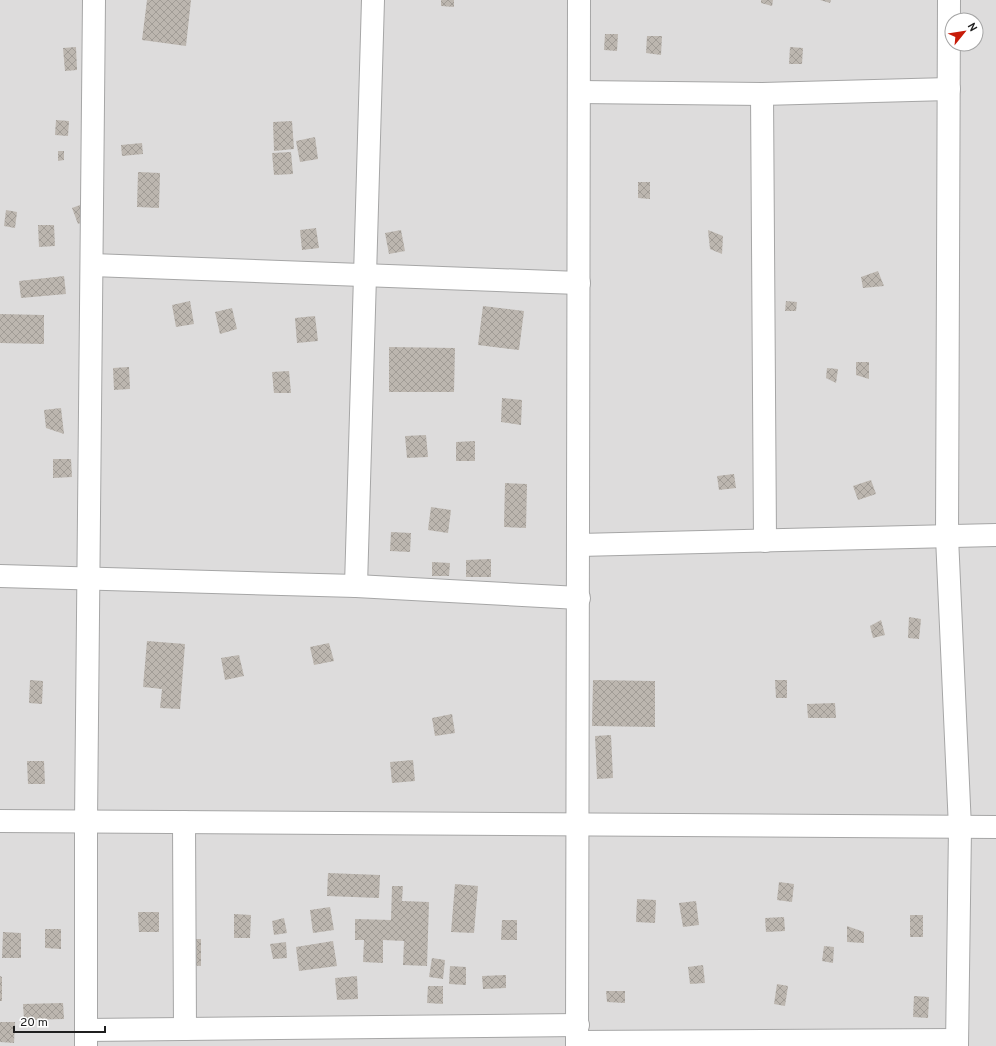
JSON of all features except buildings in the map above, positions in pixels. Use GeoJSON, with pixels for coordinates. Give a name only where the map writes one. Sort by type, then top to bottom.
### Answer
{"type":"FeatureCollection","features":[{"type":"Feature","properties":{"kind":"street"},"geometry":{"type":"LineString","coordinates":[[94,0],[86,822],[86,1038],[185,1029],[957,1043],[960,828],[946,537],[949,0]]}},
{"type":"Feature","properties":{"kind":"street"},"geometry":{"type":"LineString","coordinates":[[356,586],[373,0]]}},
{"type":"Feature","properties":{"kind":"street"},"geometry":{"type":"LineString","coordinates":[[578,1037],[579,0]]}},
{"type":"Feature","properties":{"kind":"street"},"geometry":{"type":"LineString","coordinates":[[579,92],[762,94],[949,89]]}},
{"type":"Feature","properties":{"kind":"street"},"geometry":{"type":"LineString","coordinates":[[762,94],[765,541]]}},
{"type":"Feature","properties":{"kind":"street"},"geometry":{"type":"LineString","coordinates":[[92,264],[579,282]]}},
{"type":"Feature","properties":{"kind":"street"},"geometry":{"type":"LineString","coordinates":[[578,545],[996,535]]}},
{"type":"Feature","properties":{"kind":"street"},"geometry":{"type":"LineString","coordinates":[[0,576],[356,586],[578,598]]}},
{"type":"Feature","properties":{"kind":"street"},"geometry":{"type":"LineString","coordinates":[[0,821],[960,828],[996,827]]}},
{"type":"Feature","properties":{"kind":"street"},"geometry":{"type":"LineString","coordinates":[[184,822],[185,1029]]}},
{"type":"Feature","properties":{"kind":"shaded area"},"geometry":{"type":"Polygon","coordinates":[[[0,0],[996,0],[996,1046],[0,1046],[0,0]]]}}]}
